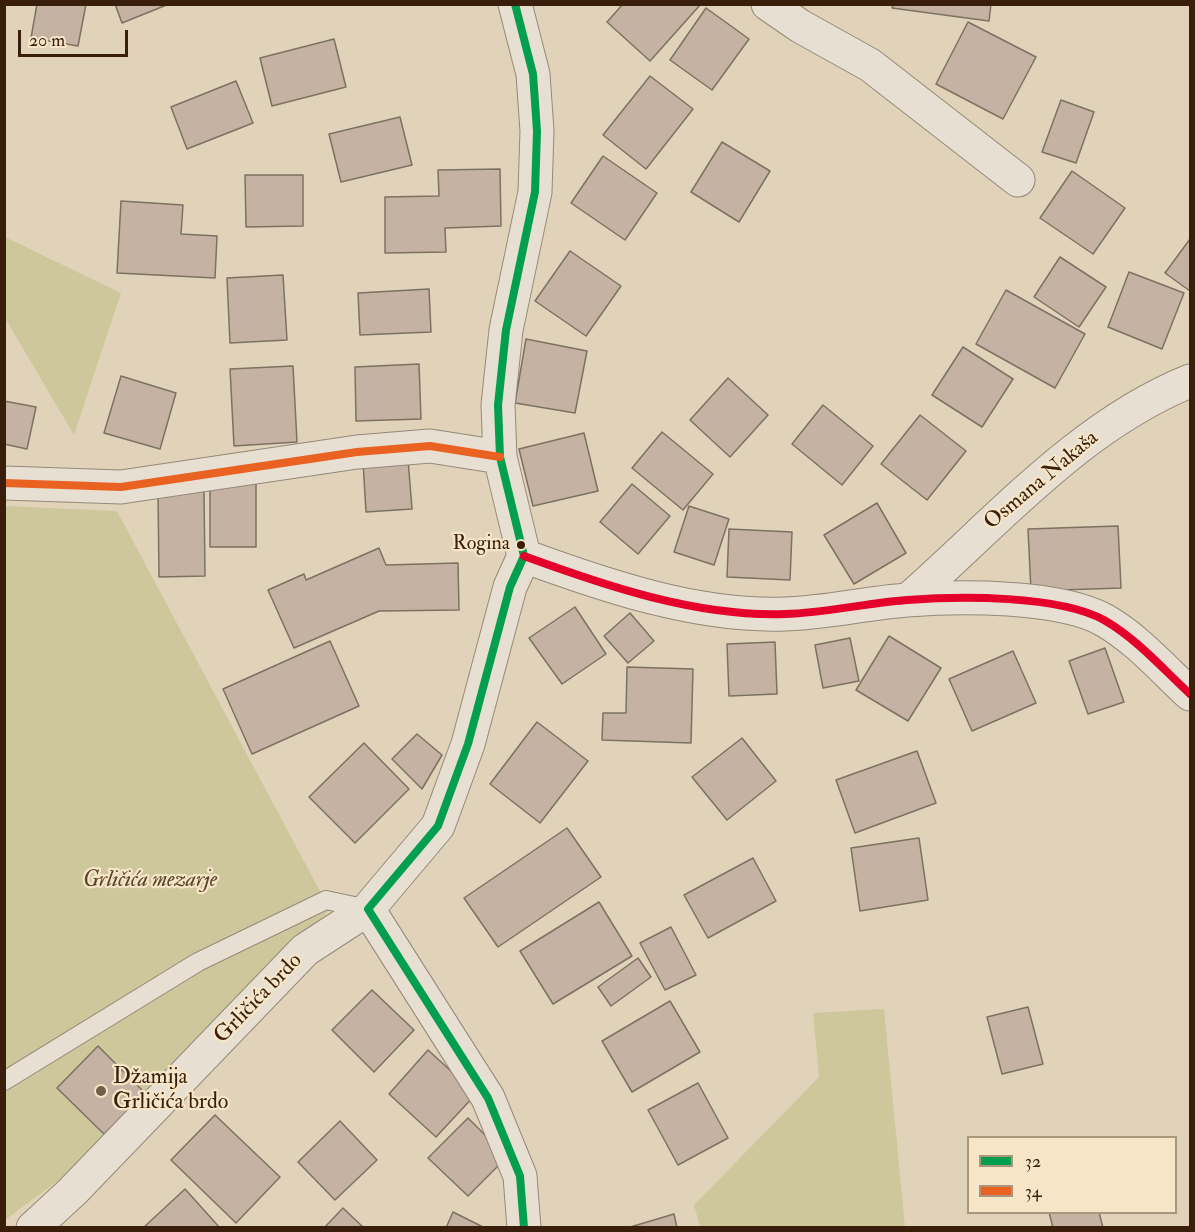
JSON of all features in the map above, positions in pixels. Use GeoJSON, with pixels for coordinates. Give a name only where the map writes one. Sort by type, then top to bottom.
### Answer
{"type":"FeatureCollection","features":[{"type":"Feature","properties":{"kind":"street"},"geometry":{"type":"LineString","coordinates":[[515,4],[533,74],[537,131],[535,192],[506,330],[498,405],[501,457],[524,556],[510,586],[468,744],[438,826],[368,909],[488,1098],[520,1176],[524,1227]]}},
{"type":"Feature","properties":{"kind":"street"},"geometry":{"type":"LineString","coordinates":[[768,4],[800,26],[870,65],[1018,180]]}},
{"type":"Feature","properties":{"kind":"street","name":"Osmana Nakaša"},"geometry":{"type":"LineString","coordinates":[[908,600],[1035,484],[1094,436],[1125,414],[1191,381]]}},
{"type":"Feature","properties":{"kind":"street"},"geometry":{"type":"LineString","coordinates":[[4,483],[121,487],[357,452],[430,446],[501,457]]}},
{"type":"Feature","properties":{"kind":"street"},"geometry":{"type":"LineString","coordinates":[[524,556],[627,591],[697,608],[784,615],[908,600],[1031,600],[1070,607],[1103,619],[1129,636],[1191,694]]}},
{"type":"Feature","properties":{"kind":"street","name":"Grličića brdo"},"geometry":{"type":"LineString","coordinates":[[33,1227],[73,1191],[305,950],[368,909]]}},
{"type":"Feature","properties":{"kind":"lane"},"geometry":{"type":"LineString","coordinates":[[4,1081],[198,962],[326,900],[368,909]]}},
{"type":"Feature","properties":{"kind":"green space"},"geometry":{"type":"Polygon","coordinates":[[[5,237],[121,293],[74,435],[5,318],[5,237]]]}},
{"type":"Feature","properties":{"kind":"green space","name":"Grličića mezarje"},"geometry":{"type":"Polygon","coordinates":[[[5,506],[117,511],[330,910],[104,1134],[67,1174],[5,1220],[5,506]]]}},
{"type":"Feature","properties":{"kind":"green space"},"geometry":{"type":"Polygon","coordinates":[[[884,1009],[905,1227],[700,1227],[694,1205],[819,1077],[813,1013],[884,1009]]]}},
{"type":"Feature","properties":{"kind":"building"},"geometry":{"type":"Polygon","coordinates":[[[37,4],[86,4],[78,46],[31,38],[37,4]]]}},
{"type":"Feature","properties":{"kind":"building"},"geometry":{"type":"Polygon","coordinates":[[[115,4],[169,4],[122,23],[115,4]]]}},
{"type":"Feature","properties":{"kind":"building"},"geometry":{"type":"Polygon","coordinates":[[[623,4],[701,4],[650,61],[607,22],[623,4]]]}},
{"type":"Feature","properties":{"kind":"building"},"geometry":{"type":"Polygon","coordinates":[[[893,4],[991,4],[989,21],[892,8],[893,4]]]}},
{"type":"Feature","properties":{"kind":"building"},"geometry":{"type":"Polygon","coordinates":[[[706,8],[749,39],[712,90],[670,60],[706,8]]]}},
{"type":"Feature","properties":{"kind":"building"},"geometry":{"type":"Polygon","coordinates":[[[968,22],[1036,57],[1003,119],[936,84],[968,22]]]}},
{"type":"Feature","properties":{"kind":"building"},"geometry":{"type":"Polygon","coordinates":[[[334,39],[346,87],[272,106],[260,58],[334,39]]]}},
{"type":"Feature","properties":{"kind":"building"},"geometry":{"type":"Polygon","coordinates":[[[650,76],[693,109],[646,169],[603,135],[650,76]]]}},
{"type":"Feature","properties":{"kind":"building"},"geometry":{"type":"Polygon","coordinates":[[[236,81],[253,123],[187,149],[171,107],[236,81]]]}},
{"type":"Feature","properties":{"kind":"building"},"geometry":{"type":"Polygon","coordinates":[[[1061,100],[1094,112],[1076,163],[1042,152],[1061,100]]]}},
{"type":"Feature","properties":{"kind":"building"},"geometry":{"type":"Polygon","coordinates":[[[400,117],[412,165],[341,182],[329,134],[400,117]]]}},
{"type":"Feature","properties":{"kind":"building"},"geometry":{"type":"Polygon","coordinates":[[[722,142],[770,171],[739,222],[691,192],[722,142]]]}},
{"type":"Feature","properties":{"kind":"building"},"geometry":{"type":"Polygon","coordinates":[[[603,156],[657,193],[625,240],[571,203],[603,156]]]}},
{"type":"Feature","properties":{"kind":"building"},"geometry":{"type":"Polygon","coordinates":[[[500,169],[501,226],[445,228],[446,252],[385,253],[385,197],[439,196],[438,170],[500,169]]]}},
{"type":"Feature","properties":{"kind":"building"},"geometry":{"type":"Polygon","coordinates":[[[1072,171],[1125,208],[1093,254],[1040,218],[1072,171]]]}},
{"type":"Feature","properties":{"kind":"building"},"geometry":{"type":"Polygon","coordinates":[[[245,175],[303,175],[303,226],[246,227],[245,175]]]}},
{"type":"Feature","properties":{"kind":"building"},"geometry":{"type":"Polygon","coordinates":[[[121,201],[183,205],[181,234],[217,236],[215,278],[117,273],[121,201]]]}},
{"type":"Feature","properties":{"kind":"building"},"geometry":{"type":"Polygon","coordinates":[[[1190,239],[1190,291],[1165,273],[1190,239]]]}},
{"type":"Feature","properties":{"kind":"building"},"geometry":{"type":"Polygon","coordinates":[[[570,251],[621,286],[586,336],[535,301],[570,251]]]}},
{"type":"Feature","properties":{"kind":"building"},"geometry":{"type":"Polygon","coordinates":[[[1060,257],[1106,287],[1079,327],[1034,297],[1060,257]]]}},
{"type":"Feature","properties":{"kind":"building"},"geometry":{"type":"Polygon","coordinates":[[[1129,272],[1184,293],[1162,349],[1108,327],[1129,272]]]}},
{"type":"Feature","properties":{"kind":"building"},"geometry":{"type":"Polygon","coordinates":[[[283,275],[287,340],[230,343],[227,278],[283,275]]]}},
{"type":"Feature","properties":{"kind":"building"},"geometry":{"type":"Polygon","coordinates":[[[429,289],[431,332],[360,335],[358,293],[429,289]]]}},
{"type":"Feature","properties":{"kind":"building"},"geometry":{"type":"Polygon","coordinates":[[[1006,290],[1085,334],[1055,388],[976,344],[1006,290]]]}},
{"type":"Feature","properties":{"kind":"building"},"geometry":{"type":"Polygon","coordinates":[[[526,339],[587,351],[575,413],[515,403],[526,339]]]}},
{"type":"Feature","properties":{"kind":"building"},"geometry":{"type":"Polygon","coordinates":[[[963,347],[1013,379],[982,427],[932,395],[963,347]]]}},
{"type":"Feature","properties":{"kind":"building"},"geometry":{"type":"Polygon","coordinates":[[[419,364],[421,419],[356,421],[355,367],[419,364]]]}},
{"type":"Feature","properties":{"kind":"building"},"geometry":{"type":"Polygon","coordinates":[[[293,366],[297,442],[234,446],[230,369],[293,366]]]}},
{"type":"Feature","properties":{"kind":"building"},"geometry":{"type":"Polygon","coordinates":[[[121,376],[176,393],[160,449],[104,433],[121,376]]]}},
{"type":"Feature","properties":{"kind":"building"},"geometry":{"type":"Polygon","coordinates":[[[728,378],[768,415],[730,457],[690,420],[728,378]]]}},
{"type":"Feature","properties":{"kind":"building"},"geometry":{"type":"Polygon","coordinates":[[[4,401],[36,407],[27,449],[4,444],[4,401]]]}},
{"type":"Feature","properties":{"kind":"building"},"geometry":{"type":"Polygon","coordinates":[[[823,405],[873,446],[842,485],[792,444],[823,405]]]}},
{"type":"Feature","properties":{"kind":"building"},"geometry":{"type":"Polygon","coordinates":[[[920,415],[966,451],[927,500],[881,464],[920,415]]]}},
{"type":"Feature","properties":{"kind":"building"},"geometry":{"type":"Polygon","coordinates":[[[662,432],[713,474],[683,510],[632,468],[662,432]]]}},
{"type":"Feature","properties":{"kind":"building"},"geometry":{"type":"Polygon","coordinates":[[[584,433],[598,491],[533,506],[519,449],[584,433]]]}},
{"type":"Feature","properties":{"kind":"building"},"geometry":{"type":"Polygon","coordinates":[[[408,459],[412,509],[366,512],[363,462],[408,459]]]}},
{"type":"Feature","properties":{"kind":"building"},"geometry":{"type":"Polygon","coordinates":[[[210,478],[256,478],[256,547],[210,547],[210,478]]]}},
{"type":"Feature","properties":{"kind":"building"},"geometry":{"type":"Polygon","coordinates":[[[632,484],[670,516],[638,554],[600,522],[632,484]]]}},
{"type":"Feature","properties":{"kind":"building"},"geometry":{"type":"Polygon","coordinates":[[[204,491],[205,576],[159,577],[158,492],[204,491]]]}},
{"type":"Feature","properties":{"kind":"building"},"geometry":{"type":"Polygon","coordinates":[[[877,503],[906,553],[854,584],[824,535],[877,503]]]}},
{"type":"Feature","properties":{"kind":"building"},"geometry":{"type":"Polygon","coordinates":[[[689,506],[729,519],[714,565],[674,552],[689,506]]]}},
{"type":"Feature","properties":{"kind":"building"},"geometry":{"type":"Polygon","coordinates":[[[1118,526],[1121,588],[1031,591],[1028,529],[1118,526]]]}},
{"type":"Feature","properties":{"kind":"building"},"geometry":{"type":"Polygon","coordinates":[[[729,529],[792,532],[790,580],[727,577],[729,529]]]}},
{"type":"Feature","properties":{"kind":"building"},"geometry":{"type":"Polygon","coordinates":[[[379,548],[386,565],[458,563],[459,610],[379,611],[294,648],[268,590],[304,574],[306,580],[379,548]]]}},
{"type":"Feature","properties":{"kind":"building"},"geometry":{"type":"Polygon","coordinates":[[[575,607],[606,654],[562,684],[529,638],[575,607]]]}},
{"type":"Feature","properties":{"kind":"building"},"geometry":{"type":"Polygon","coordinates":[[[630,613],[654,641],[628,663],[604,636],[630,613]]]}},
{"type":"Feature","properties":{"kind":"building"},"geometry":{"type":"Polygon","coordinates":[[[889,636],[941,668],[908,721],[856,690],[889,636]]]}},
{"type":"Feature","properties":{"kind":"building"},"geometry":{"type":"Polygon","coordinates":[[[850,638],[859,681],[823,688],[815,645],[850,638]]]}},
{"type":"Feature","properties":{"kind":"building"},"geometry":{"type":"Polygon","coordinates":[[[330,641],[359,706],[252,754],[223,689],[330,641]]]}},
{"type":"Feature","properties":{"kind":"building"},"geometry":{"type":"Polygon","coordinates":[[[775,642],[777,694],[729,696],[727,644],[775,642]]]}},
{"type":"Feature","properties":{"kind":"building"},"geometry":{"type":"Polygon","coordinates":[[[1105,648],[1124,702],[1088,714],[1069,661],[1105,648]]]}},
{"type":"Feature","properties":{"kind":"building"},"geometry":{"type":"Polygon","coordinates":[[[1013,651],[1036,703],[972,731],[949,679],[1013,651]]]}},
{"type":"Feature","properties":{"kind":"building"},"geometry":{"type":"Polygon","coordinates":[[[627,667],[693,669],[691,743],[602,740],[603,713],[626,713],[627,667]]]}},
{"type":"Feature","properties":{"kind":"building"},"geometry":{"type":"Polygon","coordinates":[[[537,722],[588,761],[540,823],[490,784],[537,722]]]}},
{"type":"Feature","properties":{"kind":"building"},"geometry":{"type":"Polygon","coordinates":[[[417,734],[442,755],[422,789],[392,759],[417,734]]]}},
{"type":"Feature","properties":{"kind":"building"},"geometry":{"type":"Polygon","coordinates":[[[742,738],[776,781],[727,820],[692,777],[742,738]]]}},
{"type":"Feature","properties":{"kind":"building"},"geometry":{"type":"Polygon","coordinates":[[[364,743],[409,789],[355,843],[309,797],[364,743]]]}},
{"type":"Feature","properties":{"kind":"building"},"geometry":{"type":"Polygon","coordinates":[[[917,751],[936,803],[855,833],[836,780],[917,751]]]}},
{"type":"Feature","properties":{"kind":"building"},"geometry":{"type":"Polygon","coordinates":[[[567,828],[601,877],[498,947],[464,898],[567,828]]]}},
{"type":"Feature","properties":{"kind":"building"},"geometry":{"type":"Polygon","coordinates":[[[919,838],[928,900],[860,911],[851,848],[919,838]]]}},
{"type":"Feature","properties":{"kind":"building"},"geometry":{"type":"Polygon","coordinates":[[[753,858],[776,901],[708,938],[684,895],[753,858]]]}},
{"type":"Feature","properties":{"kind":"building"},"geometry":{"type":"Polygon","coordinates":[[[599,902],[632,956],[553,1004],[520,951],[599,902]]]}},
{"type":"Feature","properties":{"kind":"building"},"geometry":{"type":"Polygon","coordinates":[[[671,927],[696,975],[665,990],[640,943],[671,927]]]}},
{"type":"Feature","properties":{"kind":"building"},"geometry":{"type":"Polygon","coordinates":[[[638,958],[651,977],[611,1006],[598,987],[638,958]]]}},
{"type":"Feature","properties":{"kind":"building"},"geometry":{"type":"Polygon","coordinates":[[[372,990],[414,1030],[374,1072],[332,1030],[372,990]]]}},
{"type":"Feature","properties":{"kind":"building"},"geometry":{"type":"Polygon","coordinates":[[[670,1001],[700,1052],[632,1092],[602,1041],[670,1001]]]}},
{"type":"Feature","properties":{"kind":"building"},"geometry":{"type":"Polygon","coordinates":[[[1028,1007],[1043,1064],[1002,1074],[987,1017],[1028,1007]]]}},
{"type":"Feature","properties":{"kind":"building","name":"Džamija Grličića brdo"},"geometry":{"type":"Polygon","coordinates":[[[98,1046],[146,1094],[104,1134],[57,1088],[98,1046]]]}},
{"type":"Feature","properties":{"kind":"building"},"geometry":{"type":"Polygon","coordinates":[[[428,1050],[476,1094],[436,1137],[389,1094],[428,1050]]]}},
{"type":"Feature","properties":{"kind":"building"},"geometry":{"type":"Polygon","coordinates":[[[698,1083],[728,1138],[678,1165],[648,1110],[698,1083]]]}},
{"type":"Feature","properties":{"kind":"building"},"geometry":{"type":"Polygon","coordinates":[[[215,1115],[280,1177],[236,1223],[171,1160],[215,1115]]]}},
{"type":"Feature","properties":{"kind":"building"},"geometry":{"type":"Polygon","coordinates":[[[468,1118],[507,1157],[468,1196],[428,1158],[468,1118]]]}},
{"type":"Feature","properties":{"kind":"building"},"geometry":{"type":"Polygon","coordinates":[[[340,1121],[377,1160],[335,1200],[298,1162],[340,1121]]]}},
{"type":"Feature","properties":{"kind":"building"},"geometry":{"type":"Polygon","coordinates":[[[185,1189],[220,1228],[143,1228],[185,1189]]]}},
{"type":"Feature","properties":{"kind":"building"},"geometry":{"type":"Polygon","coordinates":[[[343,1208],[364,1228],[324,1228],[343,1208]]]}},
{"type":"Feature","properties":{"kind":"building"},"geometry":{"type":"Polygon","coordinates":[[[453,1212],[485,1228],[446,1228],[453,1212]]]}},
{"type":"Feature","properties":{"kind":"building"},"geometry":{"type":"Polygon","coordinates":[[[674,1214],[677,1228],[627,1228],[674,1214]]]}},
{"type":"Feature","properties":{"kind":"building"},"geometry":{"type":"Polygon","coordinates":[[[1050,1214],[1100,1214],[1103,1228],[1053,1228],[1050,1214]]]}},
{"type":"Feature","properties":{"kind":"transit line","name":"32"},"geometry":{"type":"LineString","coordinates":[[515,4],[533,74],[537,131],[535,192],[506,330],[498,405],[500,457],[524,556],[510,587],[468,744],[438,826],[368,909],[488,1098],[520,1176],[524,1228]]}},
{"type":"Feature","properties":{"kind":"transit line","name":"34"},"geometry":{"type":"LineString","coordinates":[[4,483],[121,487],[357,452],[430,446],[500,457]]}},
{"type":"Feature","properties":{"kind":"transit line"},"geometry":{"type":"LineString","coordinates":[[524,556],[652,597],[685,605],[752,614],[800,613],[892,601],[954,598],[1008,599],[1061,606],[1085,612],[1116,628],[1139,645],[1190,694]]}},
{"type":"Feature","properties":{"kind":"place","name":"Rogina"},"geometry":{"type":"Point","coordinates":[521,545]}},
{"type":"Feature","properties":{"kind":"place","name":"Džamija Grličića brdo"},"geometry":{"type":"Point","coordinates":[101,1091]}}]}
